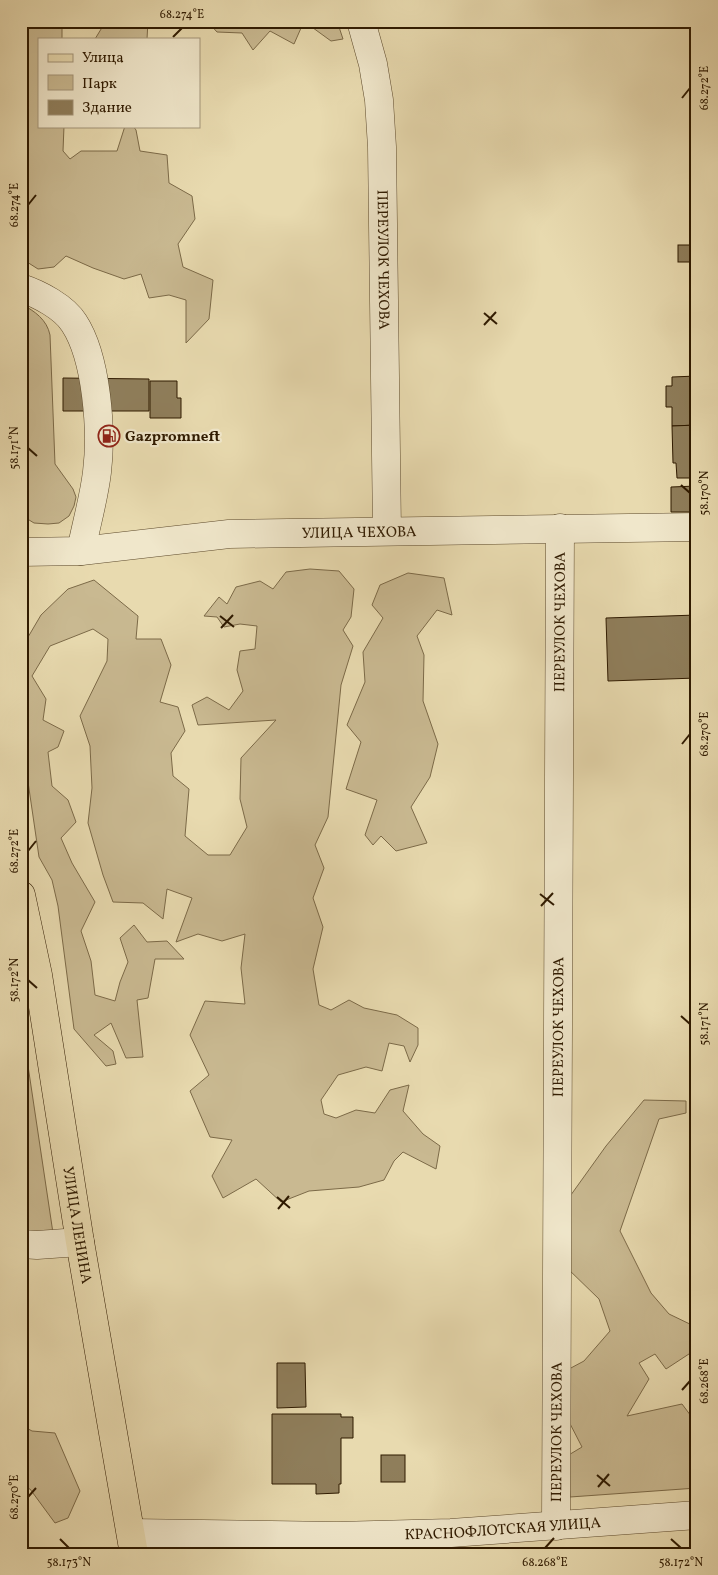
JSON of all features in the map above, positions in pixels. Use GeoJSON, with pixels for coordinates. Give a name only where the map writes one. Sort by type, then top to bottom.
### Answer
{"type":"FeatureCollection","features":[{"type":"Feature","properties":{"kind":"main road","name":"УЛИЦА ЛЕНИНА"},"geometry":{"type":"LineString","coordinates":[[21,895],[39,984],[80,1242],[132,1543]]}},
{"type":"Feature","properties":{"kind":"street","name":"ПЕРЕУЛОК ЧЕХОВА"},"geometry":{"type":"LineString","coordinates":[[361,21],[376,82],[382,147],[387,531]]}},
{"type":"Feature","properties":{"kind":"street"},"geometry":{"type":"LineString","coordinates":[[21,288],[51,301],[74,322],[86,346],[92,368],[96,394],[97,471],[81,551]]}},
{"type":"Feature","properties":{"kind":"street","name":"УЛИЦА ЧЕХОВА"},"geometry":{"type":"LineString","coordinates":[[21,552],[81,551],[229,534],[697,527]]}},
{"type":"Feature","properties":{"kind":"street","name":"ПЕРЕУЛОК ЧЕХОВА"},"geometry":{"type":"LineString","coordinates":[[556,1526],[560,528]]}},
{"type":"Feature","properties":{"kind":"street"},"geometry":{"type":"LineString","coordinates":[[21,1244],[37,1245],[80,1242]]}},
{"type":"Feature","properties":{"kind":"street","name":"КРАСНОФЛОТСКАЯ УЛИЦА"},"geometry":{"type":"LineString","coordinates":[[132,1543],[451,1532],[697,1516]]}},
{"type":"Feature","properties":{"kind":"green space"},"geometry":{"type":"Polygon","coordinates":[[[21,21],[62,21],[62,38],[38,38],[38,128],[64,128],[63,151],[70,159],[81,151],[117,151],[124,128],[134,128],[136,130],[140,151],[167,155],[169,183],[192,196],[195,219],[178,244],[183,267],[213,280],[209,319],[186,343],[186,300],[169,295],[149,298],[141,274],[124,279],[66,256],[54,267],[38,269],[27,262],[25,230],[21,229],[21,21]]]}},
{"type":"Feature","properties":{"kind":"green space"},"geometry":{"type":"Polygon","coordinates":[[[106,21],[148,21],[147,38],[96,38],[106,21]]]}},
{"type":"Feature","properties":{"kind":"green space"},"geometry":{"type":"Polygon","coordinates":[[[207,21],[288,21],[289,24],[296,21],[337,21],[343,39],[331,41],[309,25],[301,28],[294,44],[270,31],[253,50],[242,33],[217,32],[207,21]]]}},
{"type":"Feature","properties":{"kind":"green space"},"geometry":{"type":"Polygon","coordinates":[[[21,304],[40,316],[50,335],[55,464],[73,489],[76,497],[69,516],[59,523],[34,523],[21,515],[21,304]]]}},
{"type":"Feature","properties":{"kind":"green space"},"geometry":{"type":"Polygon","coordinates":[[[310,569],[339,571],[354,589],[351,617],[343,630],[353,646],[341,685],[328,817],[315,845],[324,868],[313,898],[323,927],[313,969],[319,1005],[331,1010],[349,1000],[364,1008],[397,1015],[418,1028],[418,1045],[410,1062],[404,1046],[389,1043],[382,1071],[366,1067],[338,1075],[321,1100],[324,1114],[336,1118],[356,1110],[375,1113],[390,1090],[409,1085],[403,1111],[423,1134],[440,1146],[436,1169],[403,1152],[394,1161],[384,1180],[359,1187],[309,1191],[281,1202],[256,1179],[223,1198],[212,1176],[232,1140],[210,1137],[190,1091],[209,1075],[190,1035],[205,1001],[245,1004],[241,968],[245,934],[222,941],[198,934],[176,942],[192,898],[167,889],[163,919],[143,903],[113,902],[88,823],[92,788],[90,746],[80,716],[107,661],[108,639],[93,629],[50,646],[32,676],[46,699],[43,720],[64,731],[58,747],[48,752],[52,786],[68,800],[76,822],[61,838],[72,863],[95,902],[81,931],[91,961],[95,995],[115,1001],[128,962],[120,938],[134,925],[147,942],[167,941],[184,959],[155,959],[148,998],[137,1000],[143,1057],[126,1058],[111,1023],[94,1035],[113,1051],[116,1064],[106,1066],[74,1029],[58,906],[52,880],[39,857],[21,734],[21,649],[41,615],[68,589],[94,580],[138,616],[136,639],[161,639],[171,665],[160,702],[178,707],[185,731],[171,753],[173,776],[189,789],[185,836],[208,855],[230,855],[247,827],[240,799],[241,758],[276,720],[198,725],[192,705],[207,697],[229,710],[243,691],[237,670],[240,651],[255,649],[257,626],[240,624],[224,627],[217,617],[204,616],[219,597],[227,604],[236,587],[260,581],[273,589],[286,572],[310,569]]]}},
{"type":"Feature","properties":{"kind":"green space"},"geometry":{"type":"Polygon","coordinates":[[[408,573],[444,578],[452,615],[437,610],[417,636],[424,655],[423,701],[438,744],[430,777],[411,807],[427,843],[396,851],[381,836],[373,845],[365,835],[377,800],[346,789],[361,742],[347,725],[365,682],[363,652],[383,618],[372,605],[380,585],[408,573]]]}},
{"type":"Feature","properties":{"kind":"green space"},"geometry":{"type":"Polygon","coordinates":[[[21,1019],[53,1233],[21,1232],[21,1019]]]}},
{"type":"Feature","properties":{"kind":"green space"},"geometry":{"type":"Polygon","coordinates":[[[644,1100],[686,1101],[686,1113],[659,1119],[620,1231],[651,1293],[669,1314],[696,1327],[692,1352],[666,1369],[655,1354],[639,1363],[649,1379],[627,1416],[682,1404],[697,1424],[697,1488],[570,1497],[567,1456],[582,1447],[565,1414],[569,1369],[584,1361],[610,1331],[599,1299],[565,1266],[568,1199],[606,1146],[644,1100]]]}},
{"type":"Feature","properties":{"kind":"green space"},"geometry":{"type":"Polygon","coordinates":[[[21,1425],[32,1431],[55,1433],[80,1491],[68,1518],[55,1523],[30,1489],[21,1487],[21,1425]]]}},
{"type":"Feature","properties":{"kind":"building"},"geometry":{"type":"Polygon","coordinates":[[[678,245],[697,245],[697,262],[678,262],[678,245]]]}},
{"type":"Feature","properties":{"kind":"building"},"geometry":{"type":"Polygon","coordinates":[[[692,268],[697,268],[697,312],[692,312],[692,268]]]}},
{"type":"Feature","properties":{"kind":"building"},"geometry":{"type":"Polygon","coordinates":[[[697,376],[697,425],[672,426],[672,407],[666,407],[666,386],[672,386],[672,377],[697,376]]]}},
{"type":"Feature","properties":{"kind":"building"},"geometry":{"type":"Polygon","coordinates":[[[63,378],[149,379],[149,411],[63,411],[63,378]]]}},
{"type":"Feature","properties":{"kind":"building"},"geometry":{"type":"Polygon","coordinates":[[[150,381],[177,381],[177,398],[181,398],[181,418],[150,418],[150,381]]]}},
{"type":"Feature","properties":{"kind":"building"},"geometry":{"type":"Polygon","coordinates":[[[697,425],[695,478],[677,478],[676,463],[673,463],[672,426],[697,425]]]}},
{"type":"Feature","properties":{"kind":"building"},"geometry":{"type":"Polygon","coordinates":[[[697,486],[697,512],[671,512],[671,487],[697,486]]]}},
{"type":"Feature","properties":{"kind":"building"},"geometry":{"type":"Polygon","coordinates":[[[697,615],[697,678],[608,681],[606,618],[697,615]]]}},
{"type":"Feature","properties":{"kind":"building"},"geometry":{"type":"Polygon","coordinates":[[[277,1363],[305,1363],[306,1407],[277,1408],[277,1363]]]}},
{"type":"Feature","properties":{"kind":"building"},"geometry":{"type":"Polygon","coordinates":[[[272,1414],[341,1414],[341,1417],[353,1417],[353,1438],[341,1438],[341,1484],[339,1484],[339,1493],[316,1494],[316,1484],[272,1484],[272,1414]]]}},
{"type":"Feature","properties":{"kind":"building"},"geometry":{"type":"Polygon","coordinates":[[[381,1455],[405,1455],[405,1482],[381,1482],[381,1455]]]}},
{"type":"Feature","properties":{"kind":"place","name":"Gazpromneft"},"geometry":{"type":"Point","coordinates":[109,436]}}]}
